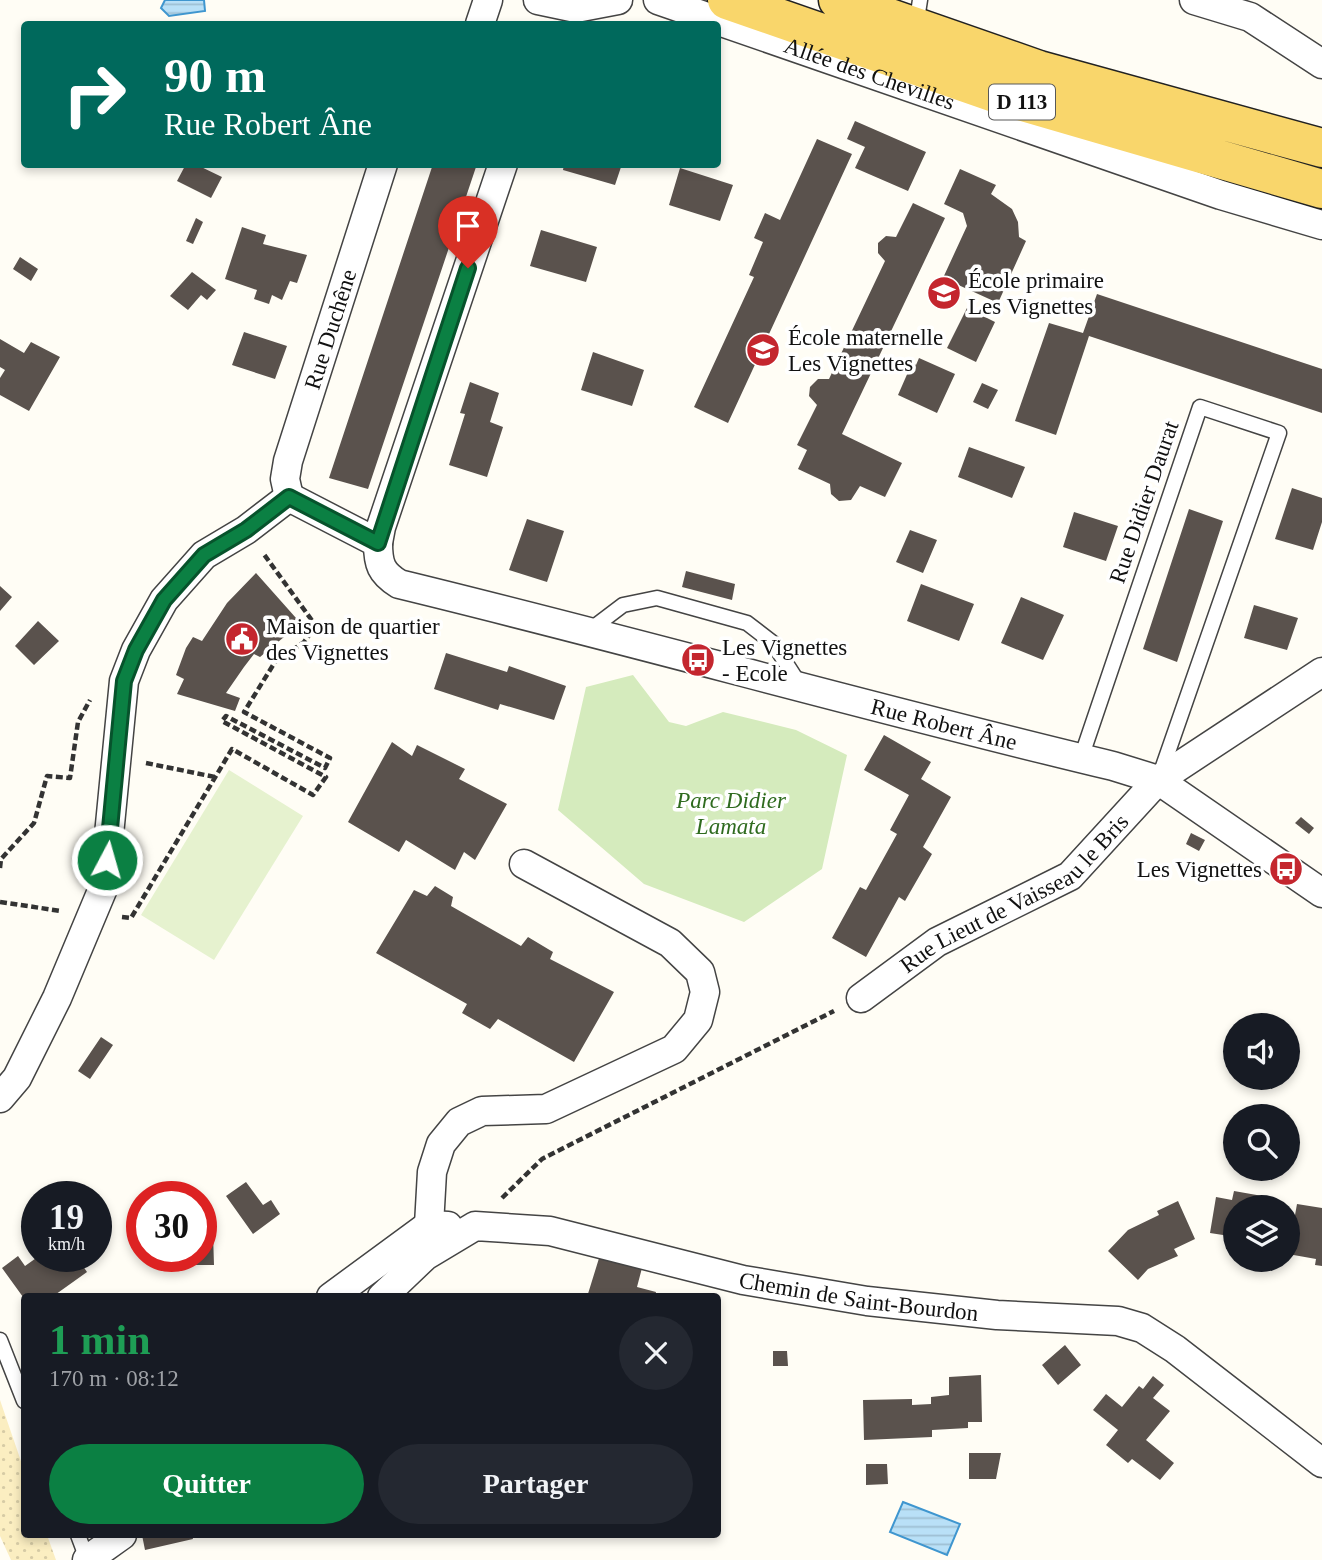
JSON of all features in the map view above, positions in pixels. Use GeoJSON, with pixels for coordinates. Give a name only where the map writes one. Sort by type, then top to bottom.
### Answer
{"type":"FeatureCollection","features":[{"type":"Feature","properties":{"kind":"main road","name":"D 113"},"geometry":{"type":"LineString","coordinates":[[727,0],[1009,98],[1322,189]]}},
{"type":"Feature","properties":{"kind":"main road","name":"D 113"},"geometry":{"type":"LineString","coordinates":[[838,0],[918,14],[1039,70],[1322,148]]}},
{"type":"Feature","properties":{"kind":"street"},"geometry":{"type":"LineString","coordinates":[[481,21],[488,0]]}},
{"type":"Feature","properties":{"kind":"street"},"geometry":{"type":"LineString","coordinates":[[552,10],[618,0]]}},
{"type":"Feature","properties":{"kind":"street","name":"Allée des Chevilles"},"geometry":{"type":"LineString","coordinates":[[658,0],[719,21]]}},
{"type":"Feature","properties":{"kind":"street"},"geometry":{"type":"LineString","coordinates":[[1194,0],[1250,17],[1322,64]]}},
{"type":"Feature","properties":{"kind":"street","name":"Allée des Chevilles"},"geometry":{"type":"LineString","coordinates":[[721,22],[1221,195],[1322,225]]}},
{"type":"Feature","properties":{"kind":"street","name":"Rue Duchêne"},"geometry":{"type":"LineString","coordinates":[[289,497],[285,478],[288,461],[382,168]]}},
{"type":"Feature","properties":{"kind":"street"},"geometry":{"type":"LineString","coordinates":[[0,1098],[17,1077],[57,998],[104,887],[124,681],[136,650],[164,600],[204,555],[246,530],[289,497],[378,543],[381,527],[502,168]]}},
{"type":"Feature","properties":{"kind":"street","name":"Rue Robert Âne"},"geometry":{"type":"LineString","coordinates":[[378,543],[378,564],[387,577],[399,584],[590,630],[802,689],[1081,758],[1158,780],[1322,893]]}},
{"type":"Feature","properties":{"kind":"street","name":"Rue Lieut de Vaisseau le Bris"},"geometry":{"type":"LineString","coordinates":[[861,998],[937,942],[1070,876],[1158,780],[1322,672]]}},
{"type":"Feature","properties":{"kind":"street"},"geometry":{"type":"LineString","coordinates":[[336,1293],[429,1225],[432,1172],[441,1144],[459,1122],[482,1111],[546,1109],[674,1049],[698,1020],[705,992],[700,972],[670,943],[524,864]]}},
{"type":"Feature","properties":{"kind":"street","name":"Chemin de Saint-Bourdon"},"geometry":{"type":"LineString","coordinates":[[429,1225],[550,1231],[743,1280],[867,1301],[997,1315],[1118,1321],[1142,1328],[1175,1349],[1322,1463]]}},
{"type":"Feature","properties":{"kind":"street"},"geometry":{"type":"LineString","coordinates":[[386,1293],[425,1256],[475,1226]]}},
{"type":"Feature","properties":{"kind":"street"},"geometry":{"type":"LineString","coordinates":[[84,1551],[115,1538]]}},
{"type":"Feature","properties":{"kind":"lane","name":"Rue Didier Daurat"},"geometry":{"type":"LineString","coordinates":[[1081,758],[1200,407],[1279,433],[1158,780]]}},
{"type":"Feature","properties":{"kind":"lane"},"geometry":{"type":"LineString","coordinates":[[590,630],[622,605],[657,598],[747,623],[773,643],[802,689]]}},
{"type":"Feature","properties":{"kind":"lane"},"geometry":{"type":"LineString","coordinates":[[0,1340],[21,1393]]}},
{"type":"Feature","properties":{"kind":"path"},"geometry":{"type":"LineString","coordinates":[[0,902],[131,918],[232,749],[313,795],[326,777],[222,721],[226,716],[325,768],[330,758],[244,712],[275,662],[304,642],[316,626],[246,530]]}},
{"type":"Feature","properties":{"kind":"path"},"geometry":{"type":"LineString","coordinates":[[0,868],[1,859],[34,823],[47,776],[70,778],[78,722],[96,689]]}},
{"type":"Feature","properties":{"kind":"path"},"geometry":{"type":"LineString","coordinates":[[118,757],[215,777]]}},
{"type":"Feature","properties":{"kind":"path"},"geometry":{"type":"LineString","coordinates":[[475,1226],[542,1159],[861,998]]}},
{"type":"Feature","properties":{"kind":"sand"},"geometry":{"type":"Polygon","coordinates":[[[0,1400],[21,1461],[21,1538],[48,1538],[56,1560],[11,1560],[0,1536],[0,1400]]]}},
{"type":"Feature","properties":{"kind":"green space","name":"Parc Didier Lamata"},"geometry":{"type":"Polygon","coordinates":[[[633,675],[669,722],[686,726],[723,712],[796,730],[847,755],[822,869],[744,922],[644,884],[558,810],[586,687],[633,675]]]}},
{"type":"Feature","properties":{"kind":"green space"},"geometry":{"type":"Polygon","coordinates":[[[229,770],[303,816],[214,960],[141,915],[229,770]]]}},
{"type":"Feature","properties":{"kind":"water"},"geometry":{"type":"Polygon","coordinates":[[[165,0],[204,0],[205,11],[169,16],[161,8],[165,0]]]}},
{"type":"Feature","properties":{"kind":"water"},"geometry":{"type":"Polygon","coordinates":[[[903,1502],[960,1524],[947,1555],[890,1532],[903,1502]]]}},
{"type":"Feature","properties":{"kind":"building"},"geometry":{"type":"Polygon","coordinates":[[[855,121],[926,152],[908,191],[855,168],[865,147],[847,139],[855,121]]]}},
{"type":"Feature","properties":{"kind":"building"},"geometry":{"type":"Polygon","coordinates":[[[817,139],[852,154],[728,423],[694,407],[754,277],[749,275],[763,242],[754,238],[765,213],[780,220],[817,139]]]}},
{"type":"Feature","properties":{"kind":"building"},"geometry":{"type":"Polygon","coordinates":[[[184,168],[203,168],[222,177],[211,198],[177,181],[184,168]]]}},
{"type":"Feature","properties":{"kind":"building"},"geometry":{"type":"Polygon","coordinates":[[[432,168],[476,168],[368,489],[329,478],[432,168]]]}},
{"type":"Feature","properties":{"kind":"building"},"geometry":{"type":"Polygon","coordinates":[[[563,168],[621,168],[615,185],[563,168]]]}},
{"type":"Feature","properties":{"kind":"building"},"geometry":{"type":"Polygon","coordinates":[[[680,168],[733,185],[720,221],[669,205],[680,168]]]}},
{"type":"Feature","properties":{"kind":"building"},"geometry":{"type":"Polygon","coordinates":[[[960,169],[996,185],[991,194],[1012,209],[1018,222],[1019,237],[1026,241],[998,303],[943,278],[967,226],[963,213],[944,204],[960,169]]]}},
{"type":"Feature","properties":{"kind":"building"},"geometry":{"type":"Polygon","coordinates":[[[913,203],[945,218],[842,434],[902,463],[885,497],[860,486],[851,500],[839,501],[831,494],[830,484],[798,469],[807,450],[797,445],[817,405],[809,396],[810,387],[818,379],[829,379],[885,261],[878,253],[878,243],[886,236],[896,237],[913,203]]]}},
{"type":"Feature","properties":{"kind":"building"},"geometry":{"type":"Polygon","coordinates":[[[196,218],[203,222],[193,244],[186,241],[196,218]]]}},
{"type":"Feature","properties":{"kind":"building"},"geometry":{"type":"Polygon","coordinates":[[[242,227],[266,235],[263,244],[307,255],[297,283],[290,281],[282,300],[272,295],[269,304],[254,299],[257,290],[225,279],[242,227]]]}},
{"type":"Feature","properties":{"kind":"building"},"geometry":{"type":"Polygon","coordinates":[[[541,230],[597,247],[586,282],[530,266],[541,230]]]}},
{"type":"Feature","properties":{"kind":"building"},"geometry":{"type":"Polygon","coordinates":[[[20,257],[38,269],[31,281],[13,269],[20,257]]]}},
{"type":"Feature","properties":{"kind":"building"},"geometry":{"type":"Polygon","coordinates":[[[192,272],[216,290],[207,300],[201,295],[188,310],[170,296],[192,272]]]}},
{"type":"Feature","properties":{"kind":"building"},"geometry":{"type":"Polygon","coordinates":[[[1097,294],[1322,369],[1322,413],[1089,336],[1056,435],[1015,421],[1049,323],[1083,333],[1097,294]]]}},
{"type":"Feature","properties":{"kind":"building"},"geometry":{"type":"Polygon","coordinates":[[[967,308],[995,322],[976,362],[947,348],[967,308]]]}},
{"type":"Feature","properties":{"kind":"building"},"geometry":{"type":"Polygon","coordinates":[[[244,332],[287,346],[275,379],[232,365],[244,332]]]}},
{"type":"Feature","properties":{"kind":"building"},"geometry":{"type":"Polygon","coordinates":[[[0,339],[24,353],[31,342],[60,357],[29,411],[0,395],[0,378],[5,370],[0,367],[0,339]]]}},
{"type":"Feature","properties":{"kind":"building"},"geometry":{"type":"Polygon","coordinates":[[[593,352],[644,370],[632,406],[581,390],[593,352]]]}},
{"type":"Feature","properties":{"kind":"building"},"geometry":{"type":"Polygon","coordinates":[[[919,358],[955,374],[937,413],[898,395],[912,363],[916,365],[919,358]]]}},
{"type":"Feature","properties":{"kind":"building"},"geometry":{"type":"Polygon","coordinates":[[[470,382],[499,393],[490,422],[503,427],[487,477],[449,465],[465,414],[460,413],[470,382]]]}},
{"type":"Feature","properties":{"kind":"building"},"geometry":{"type":"Polygon","coordinates":[[[982,383],[998,390],[988,409],[973,402],[982,383]]]}},
{"type":"Feature","properties":{"kind":"building"},"geometry":{"type":"Polygon","coordinates":[[[969,447],[1025,467],[1012,498],[958,477],[969,447]]]}},
{"type":"Feature","properties":{"kind":"building"},"geometry":{"type":"Polygon","coordinates":[[[1292,488],[1322,498],[1322,522],[1313,550],[1275,539],[1292,488]]]}},
{"type":"Feature","properties":{"kind":"building"},"geometry":{"type":"Polygon","coordinates":[[[1189,509],[1223,521],[1177,662],[1143,649],[1189,509]]]}},
{"type":"Feature","properties":{"kind":"building"},"geometry":{"type":"Polygon","coordinates":[[[1074,512],[1118,526],[1106,561],[1063,547],[1074,512]]]}},
{"type":"Feature","properties":{"kind":"building"},"geometry":{"type":"Polygon","coordinates":[[[527,519],[564,531],[547,582],[509,570],[527,519]]]}},
{"type":"Feature","properties":{"kind":"building"},"geometry":{"type":"Polygon","coordinates":[[[910,530],[937,540],[923,573],[896,562],[910,530]]]}},
{"type":"Feature","properties":{"kind":"building"},"geometry":{"type":"Polygon","coordinates":[[[686,571],[735,584],[732,600],[682,587],[686,571]]]}},
{"type":"Feature","properties":{"kind":"building","name":"Maison de quartier des Vignettes"},"geometry":{"type":"Polygon","coordinates":[[[256,573],[304,627],[284,637],[260,657],[254,654],[226,693],[240,698],[235,711],[177,694],[184,679],[176,675],[193,637],[202,641],[227,603],[256,573]]]}},
{"type":"Feature","properties":{"kind":"building"},"geometry":{"type":"Polygon","coordinates":[[[921,584],[974,604],[959,641],[907,621],[921,584]]]}},
{"type":"Feature","properties":{"kind":"building"},"geometry":{"type":"Polygon","coordinates":[[[0,586],[12,597],[0,611],[0,586]]]}},
{"type":"Feature","properties":{"kind":"building"},"geometry":{"type":"Polygon","coordinates":[[[1021,597],[1064,615],[1043,660],[1001,643],[1021,597]]]}},
{"type":"Feature","properties":{"kind":"building"},"geometry":{"type":"Polygon","coordinates":[[[1254,605],[1298,618],[1287,650],[1244,638],[1254,605]]]}},
{"type":"Feature","properties":{"kind":"building"},"geometry":{"type":"Polygon","coordinates":[[[38,621],[59,641],[34,665],[15,646],[38,621]]]}},
{"type":"Feature","properties":{"kind":"building"},"geometry":{"type":"Polygon","coordinates":[[[446,653],[507,672],[509,666],[566,686],[554,720],[500,704],[498,710],[434,689],[446,653]]]}},
{"type":"Feature","properties":{"kind":"building"},"geometry":{"type":"Polygon","coordinates":[[[884,735],[931,762],[921,779],[951,797],[923,847],[932,854],[905,901],[899,897],[866,957],[832,938],[860,887],[866,890],[897,834],[890,830],[909,795],[864,770],[884,735]]]}},
{"type":"Feature","properties":{"kind":"building"},"geometry":{"type":"Polygon","coordinates":[[[392,742],[412,756],[417,745],[465,769],[459,779],[507,804],[475,860],[464,852],[455,870],[406,840],[399,852],[348,822],[392,742]]]}},
{"type":"Feature","properties":{"kind":"building"},"geometry":{"type":"Polygon","coordinates":[[[1301,817],[1314,828],[1309,834],[1295,823],[1301,817]]]}},
{"type":"Feature","properties":{"kind":"building"},"geometry":{"type":"Polygon","coordinates":[[[1191,833],[1205,840],[1199,851],[1186,844],[1191,833]]]}},
{"type":"Feature","properties":{"kind":"building"},"geometry":{"type":"Polygon","coordinates":[[[435,886],[453,897],[451,906],[521,946],[528,937],[553,952],[550,959],[614,992],[574,1062],[498,1019],[490,1029],[462,1013],[467,1004],[376,953],[414,890],[427,896],[435,886]]]}},
{"type":"Feature","properties":{"kind":"building"},"geometry":{"type":"Polygon","coordinates":[[[101,1037],[113,1045],[90,1079],[78,1071],[101,1037]]]}},
{"type":"Feature","properties":{"kind":"building"},"geometry":{"type":"Polygon","coordinates":[[[246,1182],[263,1205],[271,1200],[280,1214],[253,1234],[226,1196],[246,1182]]]}},
{"type":"Feature","properties":{"kind":"building"},"geometry":{"type":"Polygon","coordinates":[[[1234,1191],[1257,1195],[1233,1195],[1234,1191]]]}},
{"type":"Feature","properties":{"kind":"building"},"geometry":{"type":"Polygon","coordinates":[[[1216,1197],[1223,1198],[1223,1235],[1210,1233],[1216,1197]]]}},
{"type":"Feature","properties":{"kind":"building"},"geometry":{"type":"Polygon","coordinates":[[[1178,1201],[1195,1239],[1174,1249],[1178,1256],[1148,1269],[1138,1280],[1108,1251],[1128,1230],[1159,1215],[1157,1211],[1178,1201]]]}},
{"type":"Feature","properties":{"kind":"building"},"geometry":{"type":"Polygon","coordinates":[[[1300,1204],[1322,1208],[1322,1266],[1315,1265],[1316,1259],[1300,1256],[1300,1204]]]}},
{"type":"Feature","properties":{"kind":"building"},"geometry":{"type":"Polygon","coordinates":[[[600,1255],[642,1268],[637,1287],[656,1292],[656,1293],[588,1293],[600,1255]]]}},
{"type":"Feature","properties":{"kind":"building"},"geometry":{"type":"Polygon","coordinates":[[[18,1256],[21,1260],[21,1272],[87,1272],[58,1293],[21,1294],[2,1268],[18,1256]]]}},
{"type":"Feature","properties":{"kind":"building"},"geometry":{"type":"Polygon","coordinates":[[[1065,1345],[1081,1365],[1058,1385],[1042,1365],[1065,1345]]]}},
{"type":"Feature","properties":{"kind":"building"},"geometry":{"type":"Polygon","coordinates":[[[773,1351],[787,1351],[788,1366],[773,1366],[773,1351]]]}},
{"type":"Feature","properties":{"kind":"building"},"geometry":{"type":"Polygon","coordinates":[[[981,1375],[982,1422],[968,1422],[968,1428],[932,1430],[932,1437],[864,1440],[863,1400],[912,1399],[912,1405],[931,1404],[931,1397],[949,1395],[949,1377],[981,1375]]]}},
{"type":"Feature","properties":{"kind":"building"},"geometry":{"type":"Polygon","coordinates":[[[1153,1376],[1164,1385],[1153,1398],[1170,1411],[1146,1440],[1174,1463],[1160,1480],[1132,1459],[1128,1463],[1106,1445],[1118,1430],[1093,1410],[1106,1394],[1122,1407],[1139,1386],[1143,1389],[1153,1376]]]}},
{"type":"Feature","properties":{"kind":"building"},"geometry":{"type":"Polygon","coordinates":[[[969,1453],[1001,1453],[996,1479],[969,1479],[969,1453]]]}},
{"type":"Feature","properties":{"kind":"building"},"geometry":{"type":"Polygon","coordinates":[[[866,1464],[887,1464],[888,1484],[866,1485],[866,1464]]]}},
{"type":"Feature","properties":{"kind":"building"},"geometry":{"type":"Polygon","coordinates":[[[143,1538],[193,1539],[145,1550],[143,1538]]]}},
{"type":"Feature","properties":{"kind":"place","name":"École primaire Les Vignettes"},"geometry":{"type":"Point","coordinates":[944,293]}},
{"type":"Feature","properties":{"kind":"place","name":"École maternelle Les Vignettes"},"geometry":{"type":"Point","coordinates":[763,350]}},
{"type":"Feature","properties":{"kind":"place","name":"Maison de quartier des Vignettes"},"geometry":{"type":"Point","coordinates":[242,639]}},
{"type":"Feature","properties":{"kind":"place","name":"Les Vignettes - Ecole"},"geometry":{"type":"Point","coordinates":[698,660]}},
{"type":"Feature","properties":{"kind":"place","name":"Les Vignettes"},"geometry":{"type":"Point","coordinates":[1286,869]}},
{"type":"Feature","properties":{"kind":"route"},"geometry":{"type":"LineString","coordinates":[[107,860],[124,681],[136,650],[164,600],[204,555],[246,530],[289,497],[378,543],[381,527],[468,268]]}}]}
